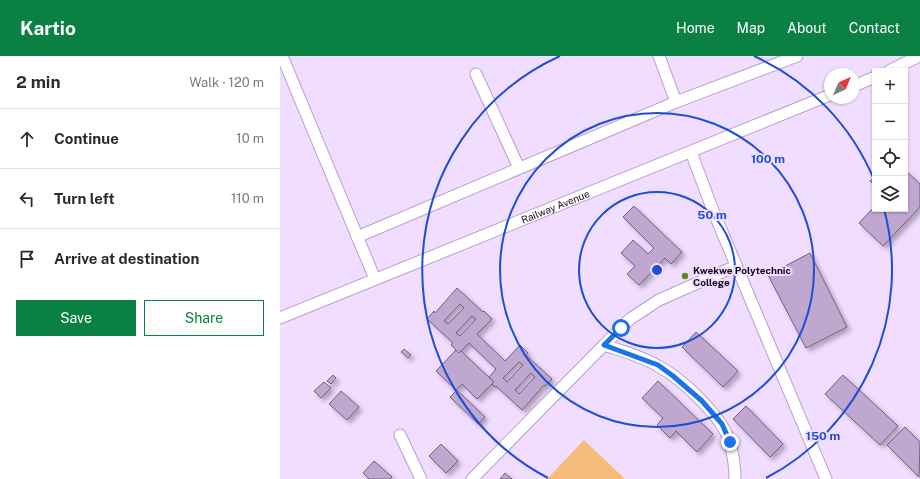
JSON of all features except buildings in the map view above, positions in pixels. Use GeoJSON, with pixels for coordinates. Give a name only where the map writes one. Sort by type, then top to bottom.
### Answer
{"type":"FeatureCollection","features":[{"type":"Feature","properties":{"kind":"street"},"geometry":{"type":"LineString","coordinates":[[282,56],[375,279]]}},
{"type":"Feature","properties":{"kind":"street"},"geometry":{"type":"LineString","coordinates":[[659,56],[676,102]]}},
{"type":"Feature","properties":{"kind":"street"},"geometry":{"type":"LineString","coordinates":[[357,237],[676,102],[797,56]]}},
{"type":"Feature","properties":{"kind":"street"},"geometry":{"type":"LineString","coordinates":[[895,68],[919,56]]}},
{"type":"Feature","properties":{"kind":"street"},"geometry":{"type":"LineString","coordinates":[[476,74],[519,168]]}},
{"type":"Feature","properties":{"kind":"street"},"geometry":{"type":"LineString","coordinates":[[860,83],[872,78]]}},
{"type":"Feature","properties":{"kind":"street","name":"Railway Avenue"},"geometry":{"type":"LineString","coordinates":[[280,318],[824,97]]}},
{"type":"Feature","properties":{"kind":"street"},"geometry":{"type":"LineString","coordinates":[[691,152],[712,208],[826,479]]}},
{"type":"Feature","properties":{"kind":"street"},"geometry":{"type":"LineString","coordinates":[[472,479],[630,320],[659,300],[736,266]]}},
{"type":"Feature","properties":{"kind":"street"},"geometry":{"type":"LineString","coordinates":[[604,345],[658,365],[702,401],[722,424],[730,442],[735,479]]}},
{"type":"Feature","properties":{"kind":"street"},"geometry":{"type":"LineString","coordinates":[[400,434],[421,479]]}},
{"type":"Feature","properties":{"kind":"shaded area"},"geometry":{"type":"Polygon","coordinates":[[[584,440],[625,479],[547,479],[584,440]]]}},
{"type":"Feature","properties":{"kind":"place","name":"Kwekwe Polytechnic College"},"geometry":{"type":"Point","coordinates":[685,276]}},
{"type":"Feature","properties":{"kind":"route"},"geometry":{"type":"LineString","coordinates":[[621,328],[604,345],[658,365],[673,376],[702,401],[722,424],[730,442]]}}]}
